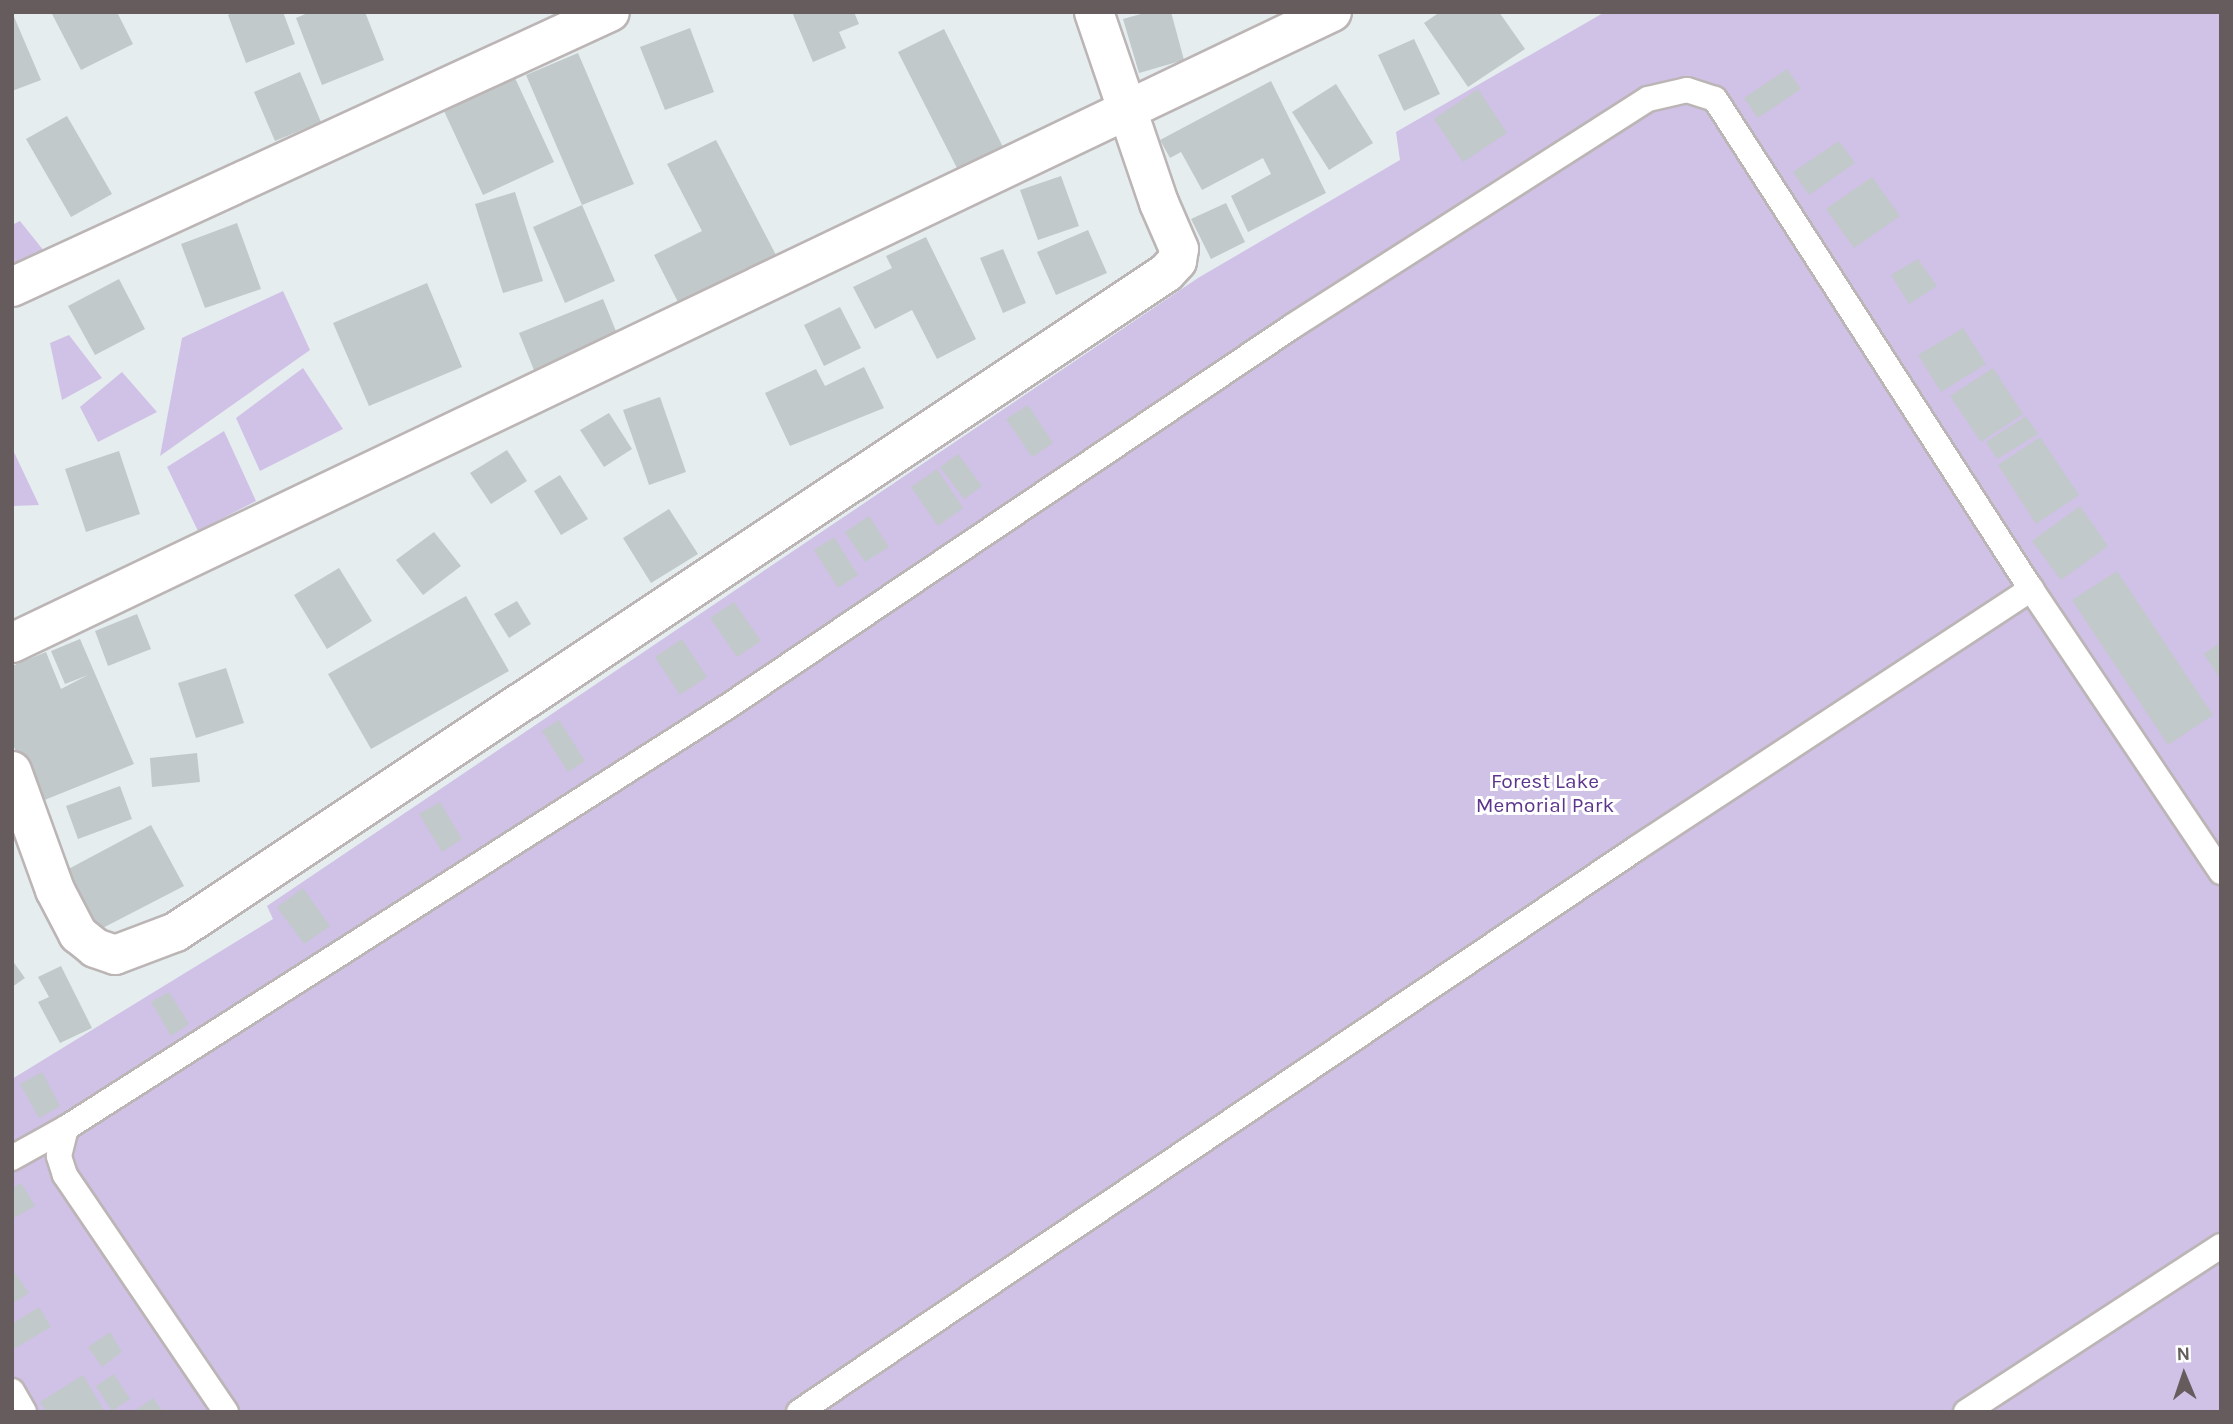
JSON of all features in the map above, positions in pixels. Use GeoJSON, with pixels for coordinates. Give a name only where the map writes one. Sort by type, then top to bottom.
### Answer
{"type":"FeatureCollection","features":[{"type":"Feature","properties":{"kind":"street"},"geometry":{"type":"LineString","coordinates":[[12,287],[610,12]]}},
{"type":"Feature","properties":{"kind":"street"},"geometry":{"type":"LineString","coordinates":[[12,771],[55,890],[78,934],[94,948],[115,955],[176,932],[1166,273],[1180,249],[1159,203],[1129,108],[1094,12]]}},
{"type":"Feature","properties":{"kind":"street"},"geometry":{"type":"LineString","coordinates":[[12,643],[1332,12]]}},
{"type":"Feature","properties":{"kind":"lane"},"geometry":{"type":"LineString","coordinates":[[12,1158],[66,1128],[730,705],[1293,326],[1648,99],[1687,90],[1715,99],[2031,589],[2221,872]]}},
{"type":"Feature","properties":{"kind":"lane"},"geometry":{"type":"LineString","coordinates":[[799,1412],[1637,848],[2031,589]]}},
{"type":"Feature","properties":{"kind":"lane"},"geometry":{"type":"LineString","coordinates":[[66,1128],[59,1156],[65,1175],[226,1412]]}},
{"type":"Feature","properties":{"kind":"lane"},"geometry":{"type":"LineString","coordinates":[[1966,1412],[2221,1245]]}},
{"type":"Feature","properties":{"kind":"lane"},"geometry":{"type":"LineString","coordinates":[[12,1391],[24,1412]]}},
{"type":"Feature","properties":{"kind":"green space","name":"Forest Lake Memorial Park"},"geometry":{"type":"Polygon","coordinates":[[[1605,12],[2221,12],[2221,1412],[12,1412],[12,1079],[273,919],[267,906],[1198,278],[1400,160],[1396,132],[1605,12]]]}},
{"type":"Feature","properties":{"kind":"green space"},"geometry":{"type":"Polygon","coordinates":[[[20,221],[48,256],[12,272],[12,225],[20,221]]]}},
{"type":"Feature","properties":{"kind":"green space"},"geometry":{"type":"Polygon","coordinates":[[[283,291],[310,350],[160,456],[182,338],[283,291]]]}},
{"type":"Feature","properties":{"kind":"green space"},"geometry":{"type":"Polygon","coordinates":[[[69,335],[102,378],[62,400],[50,343],[69,335]]]}},
{"type":"Feature","properties":{"kind":"green space"},"geometry":{"type":"Polygon","coordinates":[[[303,368],[343,429],[260,471],[236,418],[303,368]]]}},
{"type":"Feature","properties":{"kind":"green space"},"geometry":{"type":"Polygon","coordinates":[[[122,372],[157,412],[98,442],[80,407],[122,372]]]}},
{"type":"Feature","properties":{"kind":"green space"},"geometry":{"type":"Polygon","coordinates":[[[224,431],[256,501],[198,531],[167,467],[224,431]]]}},
{"type":"Feature","properties":{"kind":"green space"},"geometry":{"type":"Polygon","coordinates":[[[12,448],[39,505],[12,506],[12,448]]]}},
{"type":"Feature","properties":{"kind":"building"},"geometry":{"type":"Polygon","coordinates":[[[12,12],[41,80],[12,91],[12,12]]]}},
{"type":"Feature","properties":{"kind":"building"},"geometry":{"type":"Polygon","coordinates":[[[51,12],[117,12],[133,44],[81,70],[51,12]]]}},
{"type":"Feature","properties":{"kind":"building"},"geometry":{"type":"Polygon","coordinates":[[[234,12],[283,12],[295,44],[246,63],[228,15],[234,12]]]}},
{"type":"Feature","properties":{"kind":"building"},"geometry":{"type":"Polygon","coordinates":[[[310,12],[365,12],[384,60],[322,85],[296,18],[310,12]]]}},
{"type":"Feature","properties":{"kind":"building"},"geometry":{"type":"Polygon","coordinates":[[[792,12],[854,12],[859,24],[839,32],[846,48],[813,62],[792,12]]]}},
{"type":"Feature","properties":{"kind":"building"},"geometry":{"type":"Polygon","coordinates":[[[1148,12],[1171,12],[1184,60],[1139,73],[1123,19],[1148,12]]]}},
{"type":"Feature","properties":{"kind":"building"},"geometry":{"type":"Polygon","coordinates":[[[1440,12],[1499,12],[1525,49],[1468,87],[1424,23],[1440,12]]]}},
{"type":"Feature","properties":{"kind":"building"},"geometry":{"type":"Polygon","coordinates":[[[690,28],[714,92],[665,110],[640,47],[690,28]]]}},
{"type":"Feature","properties":{"kind":"building"},"geometry":{"type":"Polygon","coordinates":[[[944,29],[1003,147],[958,170],[898,52],[944,29]]]}},
{"type":"Feature","properties":{"kind":"building"},"geometry":{"type":"Polygon","coordinates":[[[1414,39],[1440,94],[1404,111],[1378,55],[1414,39]]]}},
{"type":"Feature","properties":{"kind":"building"},"geometry":{"type":"Polygon","coordinates":[[[578,53],[634,184],[582,205],[526,75],[578,53]]]}},
{"type":"Feature","properties":{"kind":"building"},"geometry":{"type":"Polygon","coordinates":[[[1787,69],[1801,89],[1758,118],[1744,98],[1787,69]]]}},
{"type":"Feature","properties":{"kind":"building"},"geometry":{"type":"Polygon","coordinates":[[[300,72],[321,122],[275,141],[254,92],[300,72]]]}},
{"type":"Feature","properties":{"kind":"building"},"geometry":{"type":"Polygon","coordinates":[[[515,78],[554,162],[483,195],[444,111],[515,78]]]}},
{"type":"Feature","properties":{"kind":"building"},"geometry":{"type":"Polygon","coordinates":[[[1271,81],[1326,193],[1248,232],[1231,196],[1271,174],[1263,158],[1202,190],[1181,152],[1170,158],[1160,140],[1271,81]]]}},
{"type":"Feature","properties":{"kind":"building"},"geometry":{"type":"Polygon","coordinates":[[[1336,84],[1373,143],[1329,170],[1292,112],[1336,84]]]}},
{"type":"Feature","properties":{"kind":"building"},"geometry":{"type":"Polygon","coordinates":[[[1478,89],[1507,133],[1463,162],[1434,119],[1478,89]]]}},
{"type":"Feature","properties":{"kind":"building"},"geometry":{"type":"Polygon","coordinates":[[[67,116],[112,194],[71,217],[26,139],[67,116]]]}},
{"type":"Feature","properties":{"kind":"building"},"geometry":{"type":"Polygon","coordinates":[[[716,140],[776,255],[679,304],[654,255],[702,231],[667,164],[716,140]]]}},
{"type":"Feature","properties":{"kind":"building"},"geometry":{"type":"Polygon","coordinates":[[[1839,141],[1855,163],[1809,195],[1793,172],[1839,141]]]}},
{"type":"Feature","properties":{"kind":"building"},"geometry":{"type":"Polygon","coordinates":[[[1061,176],[1079,226],[1038,240],[1020,190],[1061,176]]]}},
{"type":"Feature","properties":{"kind":"building"},"geometry":{"type":"Polygon","coordinates":[[[1872,177],[1900,216],[1854,248],[1826,209],[1872,177]]]}},
{"type":"Feature","properties":{"kind":"building"},"geometry":{"type":"Polygon","coordinates":[[[515,192],[543,281],[503,293],[475,204],[515,192]]]}},
{"type":"Feature","properties":{"kind":"building"},"geometry":{"type":"Polygon","coordinates":[[[1226,203],[1245,242],[1211,259],[1191,219],[1226,203]]]}},
{"type":"Feature","properties":{"kind":"building"},"geometry":{"type":"Polygon","coordinates":[[[582,205],[615,281],[565,303],[533,227],[582,205]]]}},
{"type":"Feature","properties":{"kind":"building"},"geometry":{"type":"Polygon","coordinates":[[[237,223],[261,289],[205,308],[181,244],[237,223]]]}},
{"type":"Feature","properties":{"kind":"building"},"geometry":{"type":"Polygon","coordinates":[[[1088,230],[1107,273],[1056,295],[1037,252],[1088,230]]]}},
{"type":"Feature","properties":{"kind":"building"},"geometry":{"type":"Polygon","coordinates":[[[926,237],[976,339],[937,359],[912,310],[875,329],[853,287],[892,268],[886,256],[926,237]]]}},
{"type":"Feature","properties":{"kind":"building"},"geometry":{"type":"Polygon","coordinates":[[[1003,249],[1026,303],[1003,313],[980,258],[1003,249]]]}},
{"type":"Feature","properties":{"kind":"building"},"geometry":{"type":"Polygon","coordinates":[[[1918,259],[1937,286],[1909,304],[1891,275],[1918,259]]]}},
{"type":"Feature","properties":{"kind":"building"},"geometry":{"type":"Polygon","coordinates":[[[119,279],[145,329],[95,355],[68,306],[119,279]]]}},
{"type":"Feature","properties":{"kind":"building"},"geometry":{"type":"Polygon","coordinates":[[[427,283],[462,367],[369,406],[333,323],[427,283]]]}},
{"type":"Feature","properties":{"kind":"building"},"geometry":{"type":"Polygon","coordinates":[[[603,299],[622,346],[538,380],[519,333],[603,299]]]}},
{"type":"Feature","properties":{"kind":"building"},"geometry":{"type":"Polygon","coordinates":[[[840,307],[861,348],[824,366],[804,325],[840,307]]]}},
{"type":"Feature","properties":{"kind":"building"},"geometry":{"type":"Polygon","coordinates":[[[1963,328],[1986,364],[1941,392],[1918,355],[1963,328]]]}},
{"type":"Feature","properties":{"kind":"building"},"geometry":{"type":"Polygon","coordinates":[[[864,367],[884,408],[790,446],[765,393],[816,369],[825,386],[864,367]]]}},
{"type":"Feature","properties":{"kind":"building"},"geometry":{"type":"Polygon","coordinates":[[[1993,368],[2023,414],[1981,442],[1950,396],[1993,368]]]}},
{"type":"Feature","properties":{"kind":"building"},"geometry":{"type":"Polygon","coordinates":[[[660,397],[686,472],[649,485],[623,410],[660,397]]]}},
{"type":"Feature","properties":{"kind":"building"},"geometry":{"type":"Polygon","coordinates":[[[1028,405],[1053,443],[1032,457],[1006,419],[1028,405]]]}},
{"type":"Feature","properties":{"kind":"building"},"geometry":{"type":"Polygon","coordinates":[[[609,413],[632,449],[604,467],[580,430],[609,413]]]}},
{"type":"Feature","properties":{"kind":"building"},"geometry":{"type":"Polygon","coordinates":[[[2026,416],[2038,434],[1997,459],[1986,442],[2026,416]]]}},
{"type":"Feature","properties":{"kind":"building"},"geometry":{"type":"Polygon","coordinates":[[[2040,437],[2079,495],[2036,524],[1998,465],[2040,437]]]}},
{"type":"Feature","properties":{"kind":"building"},"geometry":{"type":"Polygon","coordinates":[[[507,450],[527,481],[491,504],[470,473],[507,450]]]}},
{"type":"Feature","properties":{"kind":"building"},"geometry":{"type":"Polygon","coordinates":[[[119,451],[140,514],[86,532],[65,469],[119,451]]]}},
{"type":"Feature","properties":{"kind":"building"},"geometry":{"type":"Polygon","coordinates":[[[958,454],[982,486],[964,499],[940,467],[958,454]]]}},
{"type":"Feature","properties":{"kind":"building"},"geometry":{"type":"Polygon","coordinates":[[[937,469],[963,508],[938,526],[911,487],[937,469]]]}},
{"type":"Feature","properties":{"kind":"building"},"geometry":{"type":"Polygon","coordinates":[[[560,475],[588,519],[561,535],[534,491],[560,475]]]}},
{"type":"Feature","properties":{"kind":"building"},"geometry":{"type":"Polygon","coordinates":[[[2080,506],[2108,546],[2061,580],[2032,541],[2080,506]]]}},
{"type":"Feature","properties":{"kind":"building"},"geometry":{"type":"Polygon","coordinates":[[[669,509],[698,554],[651,583],[623,538],[669,509]]]}},
{"type":"Feature","properties":{"kind":"building"},"geometry":{"type":"Polygon","coordinates":[[[869,516],[889,547],[865,562],[845,532],[869,516]]]}},
{"type":"Feature","properties":{"kind":"building"},"geometry":{"type":"Polygon","coordinates":[[[434,532],[461,566],[423,595],[396,560],[434,532]]]}},
{"type":"Feature","properties":{"kind":"building"},"geometry":{"type":"Polygon","coordinates":[[[834,537],[858,575],[838,588],[814,550],[834,537]]]}},
{"type":"Feature","properties":{"kind":"building"},"geometry":{"type":"Polygon","coordinates":[[[339,568],[372,621],[327,649],[294,595],[339,568]]]}},
{"type":"Feature","properties":{"kind":"building"},"geometry":{"type":"Polygon","coordinates":[[[2117,571],[2213,715],[2168,745],[2072,600],[2117,571]]]}},
{"type":"Feature","properties":{"kind":"building"},"geometry":{"type":"Polygon","coordinates":[[[466,596],[509,671],[371,749],[328,674],[466,596]]]}},
{"type":"Feature","properties":{"kind":"building"},"geometry":{"type":"Polygon","coordinates":[[[517,601],[531,624],[509,638],[494,614],[517,601]]]}},
{"type":"Feature","properties":{"kind":"building"},"geometry":{"type":"Polygon","coordinates":[[[734,602],[761,641],[737,657],[710,618],[734,602]]]}},
{"type":"Feature","properties":{"kind":"building"},"geometry":{"type":"Polygon","coordinates":[[[137,614],[151,649],[108,666],[95,631],[137,614]]]}},
{"type":"Feature","properties":{"kind":"building"},"geometry":{"type":"Polygon","coordinates":[[[80,639],[134,764],[37,803],[12,742],[12,666],[46,652],[61,689],[88,675],[65,684],[51,651],[80,639]]]}},
{"type":"Feature","properties":{"kind":"building"},"geometry":{"type":"Polygon","coordinates":[[[682,639],[707,677],[680,695],[655,657],[682,639]]]}},
{"type":"Feature","properties":{"kind":"building"},"geometry":{"type":"Polygon","coordinates":[[[2221,642],[2221,680],[2204,654],[2221,642]]]}},
{"type":"Feature","properties":{"kind":"building"},"geometry":{"type":"Polygon","coordinates":[[[226,668],[244,723],[196,738],[178,683],[226,668]]]}},
{"type":"Feature","properties":{"kind":"building"},"geometry":{"type":"Polygon","coordinates":[[[559,720],[585,761],[568,772],[542,731],[559,720]]]}},
{"type":"Feature","properties":{"kind":"building"},"geometry":{"type":"Polygon","coordinates":[[[197,753],[200,782],[152,787],[150,758],[197,753]]]}},
{"type":"Feature","properties":{"kind":"building"},"geometry":{"type":"Polygon","coordinates":[[[120,786],[132,819],[78,839],[66,806],[120,786]]]}},
{"type":"Feature","properties":{"kind":"building"},"geometry":{"type":"Polygon","coordinates":[[[440,802],[462,839],[442,852],[419,814],[440,802]]]}},
{"type":"Feature","properties":{"kind":"building"},"geometry":{"type":"Polygon","coordinates":[[[151,825],[184,886],[93,933],[61,873],[151,825]]]}},
{"type":"Feature","properties":{"kind":"building"},"geometry":{"type":"Polygon","coordinates":[[[303,888],[330,926],[304,944],[277,907],[303,888]]]}},
{"type":"Feature","properties":{"kind":"building"},"geometry":{"type":"Polygon","coordinates":[[[12,960],[25,978],[12,987],[12,960]]]}},
{"type":"Feature","properties":{"kind":"building"},"geometry":{"type":"Polygon","coordinates":[[[61,966],[92,1028],[60,1043],[38,1002],[49,997],[38,977],[61,966]]]}},
{"type":"Feature","properties":{"kind":"building"},"geometry":{"type":"Polygon","coordinates":[[[169,992],[189,1024],[171,1036],[151,1002],[169,992]]]}},
{"type":"Feature","properties":{"kind":"building"},"geometry":{"type":"Polygon","coordinates":[[[42,1072],[60,1106],[39,1118],[20,1084],[42,1072]]]}},
{"type":"Feature","properties":{"kind":"building"},"geometry":{"type":"Polygon","coordinates":[[[21,1183],[35,1206],[12,1219],[12,1188],[21,1183]]]}},
{"type":"Feature","properties":{"kind":"building"},"geometry":{"type":"Polygon","coordinates":[[[15,1273],[29,1293],[12,1304],[12,1275],[15,1273]]]}},
{"type":"Feature","properties":{"kind":"building"},"geometry":{"type":"Polygon","coordinates":[[[39,1307],[51,1327],[12,1350],[12,1324],[39,1307]]]}},
{"type":"Feature","properties":{"kind":"building"},"geometry":{"type":"Polygon","coordinates":[[[110,1332],[122,1352],[102,1367],[88,1347],[110,1332]]]}},
{"type":"Feature","properties":{"kind":"building"},"geometry":{"type":"Polygon","coordinates":[[[114,1374],[130,1399],[112,1411],[96,1386],[114,1374]]]}},
{"type":"Feature","properties":{"kind":"building"},"geometry":{"type":"Polygon","coordinates":[[[83,1375],[105,1412],[46,1412],[40,1402],[83,1375]]]}},
{"type":"Feature","properties":{"kind":"building"},"geometry":{"type":"Polygon","coordinates":[[[153,1398],[163,1412],[133,1412],[153,1398]]]}}]}
